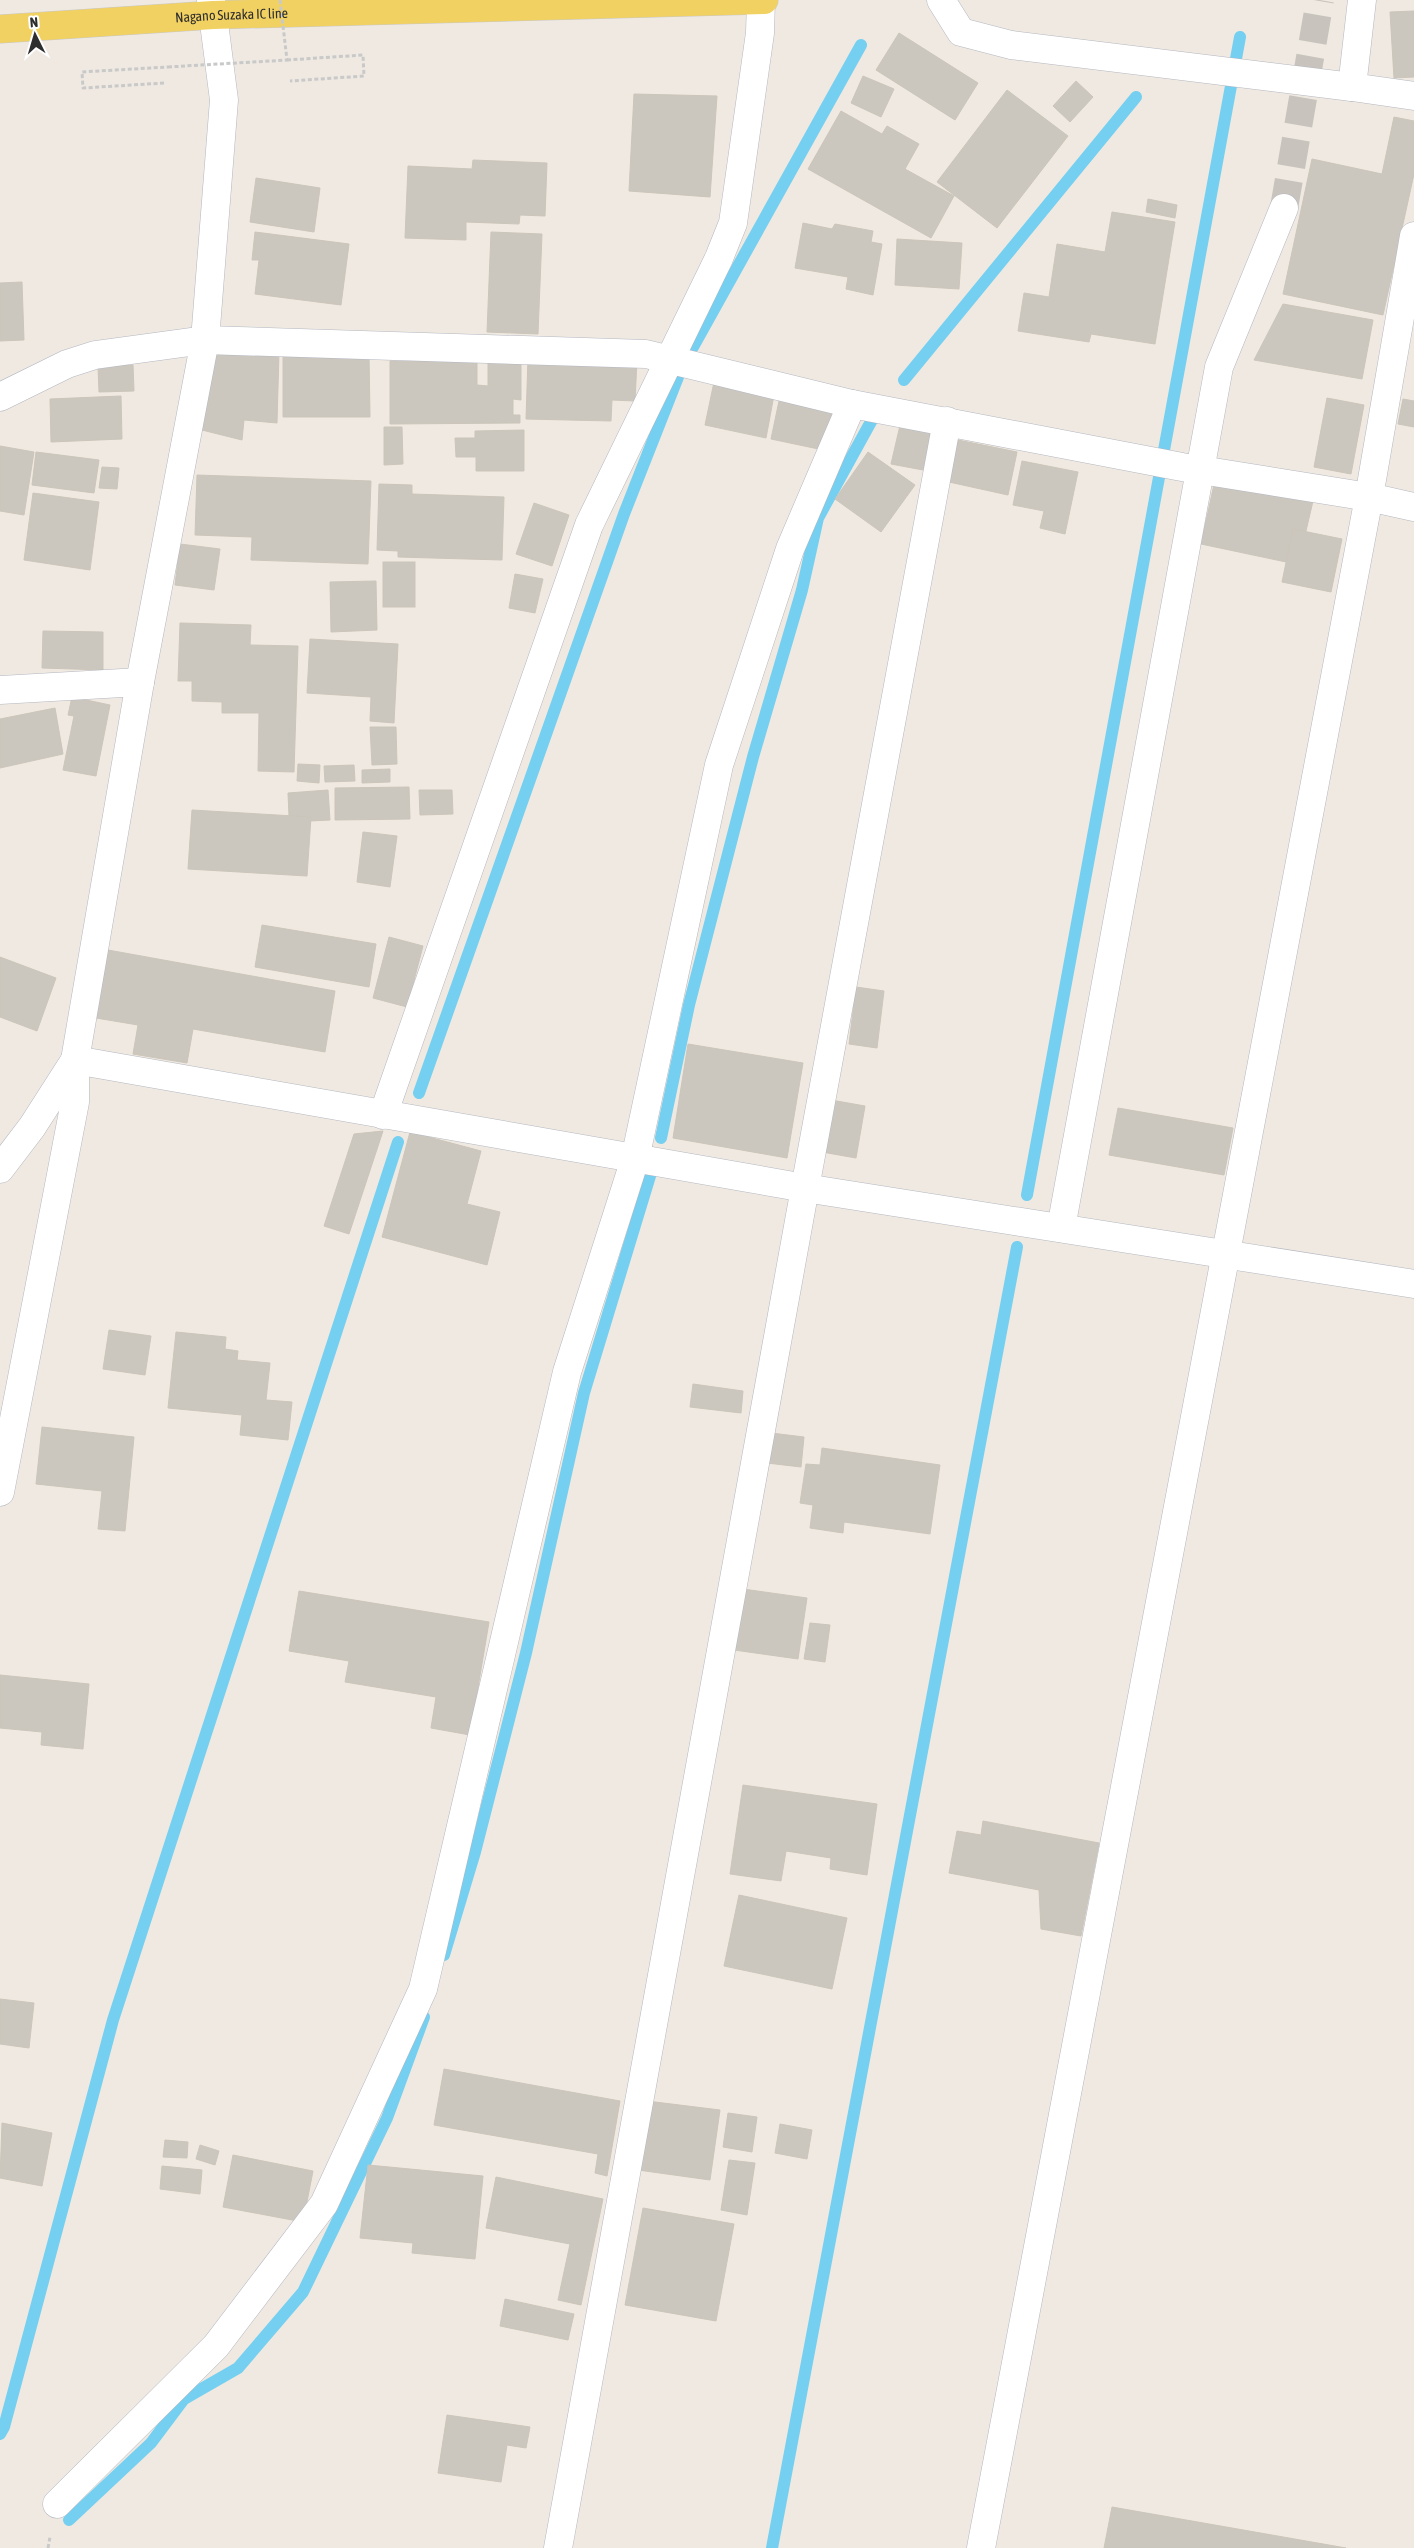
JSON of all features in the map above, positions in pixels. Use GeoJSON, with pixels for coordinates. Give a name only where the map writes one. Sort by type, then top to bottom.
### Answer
{"type":"FeatureCollection","features":[{"type":"Feature","properties":{"kind":"main road","name":"Nagano Suzaka IC line"},"geometry":{"type":"LineString","coordinates":[[0,30],[212,7],[762,0]]}},
{"type":"Feature","properties":{"kind":"street"},"geometry":{"type":"LineString","coordinates":[[383,1115],[589,525],[719,258],[733,223],[760,33],[762,0]]}},
{"type":"Feature","properties":{"kind":"street"},"geometry":{"type":"LineString","coordinates":[[941,0],[962,32],[1012,45],[1224,70],[1414,96]]}},
{"type":"Feature","properties":{"kind":"street"},"geometry":{"type":"LineString","coordinates":[[1352,87],[1362,0]]}},
{"type":"Feature","properties":{"kind":"street"},"geometry":{"type":"LineString","coordinates":[[0,1492],[75,1102],[75,1060],[140,682],[205,340],[224,100],[212,7]]}},
{"type":"Feature","properties":{"kind":"street"},"geometry":{"type":"LineString","coordinates":[[1061,1228],[1191,468],[1219,367],[1284,208]]}},
{"type":"Feature","properties":{"kind":"street"},"geometry":{"type":"LineString","coordinates":[[982,2548],[1369,497],[1414,236]]}},
{"type":"Feature","properties":{"kind":"street"},"geometry":{"type":"LineString","coordinates":[[0,397],[67,364],[95,355],[205,340],[646,354],[852,404],[1191,468],[1369,497],[1414,507]]}},
{"type":"Feature","properties":{"kind":"street"},"geometry":{"type":"LineString","coordinates":[[57,2504],[216,2346],[324,2204],[423,1989],[567,1372],[635,1159],[719,765],[790,549],[852,404]]}},
{"type":"Feature","properties":{"kind":"street"},"geometry":{"type":"LineString","coordinates":[[558,2548],[804,1188],[947,421]]}},
{"type":"Feature","properties":{"kind":"street"},"geometry":{"type":"LineString","coordinates":[[0,690],[140,682]]}},
{"type":"Feature","properties":{"kind":"street"},"geometry":{"type":"LineString","coordinates":[[75,1060],[804,1188],[1226,1256],[1414,1284]]}},
{"type":"Feature","properties":{"kind":"street"},"geometry":{"type":"LineString","coordinates":[[0,1169],[32,1127],[75,1060]]}},
{"type":"Feature","properties":{"kind":"path"},"geometry":{"type":"LineString","coordinates":[[280,0],[287,60]]}},
{"type":"Feature","properties":{"kind":"path"},"geometry":{"type":"LineString","coordinates":[[164,83],[83,88],[82,72],[362,55],[364,76],[290,81]]}},
{"type":"Feature","properties":{"kind":"building"},"geometry":{"type":"Polygon","coordinates":[[[1414,11],[1414,77],[1394,78],[1390,12],[1414,11]]]}},
{"type":"Feature","properties":{"kind":"building"},"geometry":{"type":"Polygon","coordinates":[[[899,33],[978,83],[955,120],[876,70],[899,33]]]}},
{"type":"Feature","properties":{"kind":"building"},"geometry":{"type":"Polygon","coordinates":[[[863,76],[894,89],[881,117],[851,103],[863,76]]]}},
{"type":"Feature","properties":{"kind":"building"},"geometry":{"type":"Polygon","coordinates":[[[1076,81],[1093,97],[1070,122],[1053,106],[1076,81]]]}},
{"type":"Feature","properties":{"kind":"building"},"geometry":{"type":"Polygon","coordinates":[[[1007,90],[1068,136],[997,228],[937,182],[1007,90]]]}},
{"type":"Feature","properties":{"kind":"building"},"geometry":{"type":"Polygon","coordinates":[[[634,94],[717,96],[710,197],[629,191],[634,94]]]}},
{"type":"Feature","properties":{"kind":"building"},"geometry":{"type":"Polygon","coordinates":[[[841,111],[882,134],[887,126],[919,144],[905,169],[954,196],[931,238],[808,169],[841,111]]]}},
{"type":"Feature","properties":{"kind":"building"},"geometry":{"type":"Polygon","coordinates":[[[1394,117],[1414,121],[1414,174],[1383,315],[1283,294],[1312,159],[1382,174],[1394,117]]]}},
{"type":"Feature","properties":{"kind":"building"},"geometry":{"type":"Polygon","coordinates":[[[473,160],[547,163],[545,216],[520,215],[519,224],[466,222],[466,240],[405,238],[408,166],[472,169],[473,160]]]}},
{"type":"Feature","properties":{"kind":"building"},"geometry":{"type":"Polygon","coordinates":[[[256,178],[320,188],[314,232],[250,222],[256,178]]]}},
{"type":"Feature","properties":{"kind":"building"},"geometry":{"type":"Polygon","coordinates":[[[1148,199],[1177,205],[1175,218],[1146,212],[1148,199]]]}},
{"type":"Feature","properties":{"kind":"building"},"geometry":{"type":"Polygon","coordinates":[[[1112,212],[1175,222],[1155,344],[1091,334],[1089,342],[1018,331],[1024,293],[1049,297],[1057,244],[1105,252],[1112,212]]]}},
{"type":"Feature","properties":{"kind":"building"},"geometry":{"type":"Polygon","coordinates":[[[803,223],[832,229],[835,224],[873,231],[871,242],[882,244],[873,295],[846,289],[848,277],[795,268],[803,223]]]}},
{"type":"Feature","properties":{"kind":"building"},"geometry":{"type":"Polygon","coordinates":[[[255,232],[349,244],[341,305],[255,294],[259,260],[252,260],[255,232]]]}},
{"type":"Feature","properties":{"kind":"building"},"geometry":{"type":"Polygon","coordinates":[[[491,232],[542,234],[538,334],[487,332],[491,232]]]}},
{"type":"Feature","properties":{"kind":"building"},"geometry":{"type":"Polygon","coordinates":[[[897,239],[962,243],[959,289],[895,285],[897,239]]]}},
{"type":"Feature","properties":{"kind":"building"},"geometry":{"type":"Polygon","coordinates":[[[22,282],[24,340],[0,341],[0,283],[22,282]]]}},
{"type":"Feature","properties":{"kind":"building"},"geometry":{"type":"Polygon","coordinates":[[[1283,304],[1373,320],[1362,379],[1254,360],[1283,304]]]}},
{"type":"Feature","properties":{"kind":"building"},"geometry":{"type":"Polygon","coordinates":[[[279,352],[277,423],[244,420],[242,440],[198,429],[209,353],[279,352]]]}},
{"type":"Feature","properties":{"kind":"building"},"geometry":{"type":"Polygon","coordinates":[[[369,355],[370,417],[283,417],[283,356],[369,355]]]}},
{"type":"Feature","properties":{"kind":"building"},"geometry":{"type":"Polygon","coordinates":[[[528,358],[637,360],[635,401],[612,400],[611,421],[526,419],[528,358]]]}},
{"type":"Feature","properties":{"kind":"building"},"geometry":{"type":"Polygon","coordinates":[[[390,361],[477,362],[477,385],[488,386],[488,362],[521,363],[521,400],[513,399],[513,415],[520,415],[520,423],[390,424],[390,361]]]}},
{"type":"Feature","properties":{"kind":"building"},"geometry":{"type":"Polygon","coordinates":[[[133,365],[134,391],[99,392],[98,367],[133,365]]]}},
{"type":"Feature","properties":{"kind":"building"},"geometry":{"type":"Polygon","coordinates":[[[714,382],[774,395],[766,438],[705,425],[714,382]]]}},
{"type":"Feature","properties":{"kind":"building"},"geometry":{"type":"Polygon","coordinates":[[[121,396],[122,439],[51,442],[50,399],[121,396]]]}},
{"type":"Feature","properties":{"kind":"building"},"geometry":{"type":"Polygon","coordinates":[[[1327,398],[1364,405],[1351,474],[1314,467],[1327,398]]]}},
{"type":"Feature","properties":{"kind":"building"},"geometry":{"type":"Polygon","coordinates":[[[1403,399],[1414,401],[1414,427],[1398,424],[1403,399]]]}},
{"type":"Feature","properties":{"kind":"building"},"geometry":{"type":"Polygon","coordinates":[[[779,401],[836,413],[828,451],[771,439],[779,401]]]}},
{"type":"Feature","properties":{"kind":"building"},"geometry":{"type":"Polygon","coordinates":[[[901,421],[932,427],[923,470],[891,464],[901,421]]]}},
{"type":"Feature","properties":{"kind":"building"},"geometry":{"type":"Polygon","coordinates":[[[384,427],[402,427],[403,464],[384,465],[384,427]]]}},
{"type":"Feature","properties":{"kind":"building"},"geometry":{"type":"Polygon","coordinates":[[[524,430],[524,471],[476,471],[476,457],[456,457],[455,438],[475,438],[475,431],[524,430]]]}},
{"type":"Feature","properties":{"kind":"building"},"geometry":{"type":"Polygon","coordinates":[[[958,440],[1017,452],[1008,495],[949,482],[958,440]]]}},
{"type":"Feature","properties":{"kind":"building"},"geometry":{"type":"Polygon","coordinates":[[[0,446],[34,452],[24,515],[0,511],[0,446]]]}},
{"type":"Feature","properties":{"kind":"building"},"geometry":{"type":"Polygon","coordinates":[[[36,452],[99,460],[94,493],[32,485],[36,452]]]}},
{"type":"Feature","properties":{"kind":"building"},"geometry":{"type":"Polygon","coordinates":[[[868,452],[915,485],[881,532],[835,499],[868,452]]]}},
{"type":"Feature","properties":{"kind":"building"},"geometry":{"type":"Polygon","coordinates":[[[1022,461],[1078,472],[1065,534],[1040,528],[1044,511],[1013,505],[1022,461]]]}},
{"type":"Feature","properties":{"kind":"building"},"geometry":{"type":"Polygon","coordinates":[[[102,467],[119,468],[117,489],[99,488],[102,467]]]}},
{"type":"Feature","properties":{"kind":"building"},"geometry":{"type":"Polygon","coordinates":[[[197,475],[371,481],[368,564],[251,560],[252,537],[195,535],[197,475]]]}},
{"type":"Feature","properties":{"kind":"building"},"geometry":{"type":"Polygon","coordinates":[[[1215,480],[1313,501],[1306,531],[1293,529],[1286,562],[1201,544],[1215,480]]]}},
{"type":"Feature","properties":{"kind":"building"},"geometry":{"type":"Polygon","coordinates":[[[379,484],[412,485],[412,494],[504,497],[502,560],[398,557],[398,551],[377,550],[379,484]]]}},
{"type":"Feature","properties":{"kind":"building"},"geometry":{"type":"Polygon","coordinates":[[[33,493],[99,502],[90,570],[24,560],[33,493]]]}},
{"type":"Feature","properties":{"kind":"building"},"geometry":{"type":"Polygon","coordinates":[[[534,503],[569,515],[552,566],[516,554],[534,503]]]}},
{"type":"Feature","properties":{"kind":"building"},"geometry":{"type":"Polygon","coordinates":[[[1293,529],[1342,539],[1331,592],[1282,582],[1293,529]]]}},
{"type":"Feature","properties":{"kind":"building"},"geometry":{"type":"Polygon","coordinates":[[[180,544],[220,549],[214,590],[175,585],[180,544]]]}},
{"type":"Feature","properties":{"kind":"building"},"geometry":{"type":"Polygon","coordinates":[[[383,562],[415,562],[415,607],[383,607],[383,562]]]}},
{"type":"Feature","properties":{"kind":"building"},"geometry":{"type":"Polygon","coordinates":[[[515,574],[543,579],[535,613],[509,608],[515,574]]]}},
{"type":"Feature","properties":{"kind":"building"},"geometry":{"type":"Polygon","coordinates":[[[376,581],[377,630],[331,632],[330,582],[376,581]]]}},
{"type":"Feature","properties":{"kind":"building"},"geometry":{"type":"Polygon","coordinates":[[[180,623],[251,625],[250,645],[298,646],[294,772],[258,771],[259,713],[222,713],[222,702],[192,701],[192,681],[178,681],[180,623]]]}},
{"type":"Feature","properties":{"kind":"building"},"geometry":{"type":"Polygon","coordinates":[[[43,631],[103,632],[103,670],[42,668],[43,631]]]}},
{"type":"Feature","properties":{"kind":"building"},"geometry":{"type":"Polygon","coordinates":[[[310,639],[398,644],[394,723],[370,721],[371,697],[307,693],[310,639]]]}},
{"type":"Feature","properties":{"kind":"building"},"geometry":{"type":"Polygon","coordinates":[[[72,697],[110,705],[96,776],[63,770],[74,716],[68,715],[72,697]]]}},
{"type":"Feature","properties":{"kind":"building"},"geometry":{"type":"Polygon","coordinates":[[[55,708],[63,754],[0,768],[0,719],[55,708]]]}},
{"type":"Feature","properties":{"kind":"building"},"geometry":{"type":"Polygon","coordinates":[[[370,727],[396,727],[397,764],[372,765],[370,727]]]}},
{"type":"Feature","properties":{"kind":"building"},"geometry":{"type":"Polygon","coordinates":[[[298,764],[320,765],[319,783],[297,781],[298,764]]]}},
{"type":"Feature","properties":{"kind":"building"},"geometry":{"type":"Polygon","coordinates":[[[354,765],[355,781],[325,782],[324,766],[354,765]]]}},
{"type":"Feature","properties":{"kind":"building"},"geometry":{"type":"Polygon","coordinates":[[[390,769],[390,782],[362,783],[362,770],[390,769]]]}},
{"type":"Feature","properties":{"kind":"building"},"geometry":{"type":"Polygon","coordinates":[[[409,787],[410,819],[335,820],[335,788],[409,787]]]}},
{"type":"Feature","properties":{"kind":"building"},"geometry":{"type":"Polygon","coordinates":[[[328,790],[330,820],[310,821],[311,817],[289,816],[288,793],[328,790]]]}},
{"type":"Feature","properties":{"kind":"building"},"geometry":{"type":"Polygon","coordinates":[[[419,790],[452,790],[453,814],[420,815],[419,790]]]}},
{"type":"Feature","properties":{"kind":"building"},"geometry":{"type":"Polygon","coordinates":[[[192,810],[311,817],[307,876],[188,869],[192,810]]]}},
{"type":"Feature","properties":{"kind":"building"},"geometry":{"type":"Polygon","coordinates":[[[363,832],[397,836],[390,887],[357,882],[363,832]]]}},
{"type":"Feature","properties":{"kind":"building"},"geometry":{"type":"Polygon","coordinates":[[[262,925],[376,944],[369,987],[255,967],[262,925]]]}},
{"type":"Feature","properties":{"kind":"building"},"geometry":{"type":"Polygon","coordinates":[[[389,937],[423,946],[407,1007],[373,998],[389,937]]]}},
{"type":"Feature","properties":{"kind":"building"},"geometry":{"type":"Polygon","coordinates":[[[108,950],[335,991],[325,1052],[193,1029],[187,1063],[133,1054],[138,1025],[96,1018],[108,950]]]}},
{"type":"Feature","properties":{"kind":"building"},"geometry":{"type":"Polygon","coordinates":[[[0,957],[56,978],[37,1031],[0,1017],[0,957]]]}},
{"type":"Feature","properties":{"kind":"building"},"geometry":{"type":"Polygon","coordinates":[[[856,987],[884,991],[877,1048],[849,1044],[856,987]]]}},
{"type":"Feature","properties":{"kind":"building"},"geometry":{"type":"Polygon","coordinates":[[[688,1044],[803,1063],[787,1158],[673,1138],[688,1044]]]}},
{"type":"Feature","properties":{"kind":"building"},"geometry":{"type":"Polygon","coordinates":[[[831,1100],[865,1106],[856,1158],[822,1152],[831,1100]]]}},
{"type":"Feature","properties":{"kind":"building"},"geometry":{"type":"Polygon","coordinates":[[[1118,1108],[1233,1128],[1224,1175],[1109,1155],[1118,1108]]]}},
{"type":"Feature","properties":{"kind":"building"},"geometry":{"type":"Polygon","coordinates":[[[383,1131],[349,1234],[324,1226],[354,1134],[383,1131]]]}},
{"type":"Feature","properties":{"kind":"building"},"geometry":{"type":"Polygon","coordinates":[[[410,1132],[481,1151],[467,1204],[500,1212],[487,1265],[382,1237],[410,1132]]]}},
{"type":"Feature","properties":{"kind":"building"},"geometry":{"type":"Polygon","coordinates":[[[109,1330],[151,1336],[145,1375],[103,1369],[109,1330]]]}},
{"type":"Feature","properties":{"kind":"building"},"geometry":{"type":"Polygon","coordinates":[[[176,1332],[226,1337],[225,1349],[238,1351],[237,1360],[270,1363],[266,1400],[292,1402],[288,1440],[240,1435],[242,1415],[168,1408],[176,1332]]]}},
{"type":"Feature","properties":{"kind":"building"},"geometry":{"type":"Polygon","coordinates":[[[693,1384],[743,1391],[741,1413],[690,1407],[693,1384]]]}},
{"type":"Feature","properties":{"kind":"building"},"geometry":{"type":"Polygon","coordinates":[[[42,1427],[134,1437],[125,1531],[98,1529],[102,1491],[36,1484],[42,1427]]]}},
{"type":"Feature","properties":{"kind":"building"},"geometry":{"type":"Polygon","coordinates":[[[771,1433],[804,1437],[801,1467],[767,1463],[771,1433]]]}},
{"type":"Feature","properties":{"kind":"building"},"geometry":{"type":"Polygon","coordinates":[[[822,1448],[940,1465],[930,1534],[844,1522],[843,1533],[810,1528],[813,1505],[800,1503],[806,1464],[820,1465],[822,1448]]]}},
{"type":"Feature","properties":{"kind":"building"},"geometry":{"type":"Polygon","coordinates":[[[736,1588],[807,1598],[798,1659],[727,1649],[736,1588]]]}},
{"type":"Feature","properties":{"kind":"building"},"geometry":{"type":"Polygon","coordinates":[[[299,1591],[489,1622],[470,1735],[431,1728],[436,1697],[345,1682],[349,1661],[289,1651],[299,1591]]]}},
{"type":"Feature","properties":{"kind":"building"},"geometry":{"type":"Polygon","coordinates":[[[810,1623],[830,1625],[825,1662],[804,1659],[810,1623]]]}},
{"type":"Feature","properties":{"kind":"building"},"geometry":{"type":"Polygon","coordinates":[[[0,1675],[89,1684],[83,1749],[41,1745],[42,1732],[0,1728],[0,1675]]]}},
{"type":"Feature","properties":{"kind":"building"},"geometry":{"type":"Polygon","coordinates":[[[743,1785],[877,1804],[867,1875],[830,1869],[831,1858],[786,1851],[781,1881],[730,1874],[743,1785]]]}},
{"type":"Feature","properties":{"kind":"building"},"geometry":{"type":"Polygon","coordinates":[[[983,1821],[1099,1843],[1081,1936],[1041,1929],[1039,1890],[949,1873],[957,1831],[981,1835],[983,1821]]]}},
{"type":"Feature","properties":{"kind":"building"},"geometry":{"type":"Polygon","coordinates":[[[739,1895],[847,1918],[832,1989],[724,1966],[739,1895]]]}},
{"type":"Feature","properties":{"kind":"building"},"geometry":{"type":"Polygon","coordinates":[[[0,1999],[34,2003],[29,2048],[0,2044],[0,1999]]]}},
{"type":"Feature","properties":{"kind":"building"},"geometry":{"type":"Polygon","coordinates":[[[444,2069],[620,2101],[607,2176],[595,2173],[598,2154],[434,2125],[444,2069]]]}},
{"type":"Feature","properties":{"kind":"building"},"geometry":{"type":"Polygon","coordinates":[[[647,2101],[720,2110],[710,2180],[638,2170],[647,2101]]]}},
{"type":"Feature","properties":{"kind":"building"},"geometry":{"type":"Polygon","coordinates":[[[728,2113],[757,2117],[752,2152],[723,2147],[728,2113]]]}},
{"type":"Feature","properties":{"kind":"building"},"geometry":{"type":"Polygon","coordinates":[[[2,2123],[52,2133],[42,2186],[0,2178],[2,2123]]]}},
{"type":"Feature","properties":{"kind":"building"},"geometry":{"type":"Polygon","coordinates":[[[780,2124],[812,2130],[807,2159],[775,2153],[780,2124]]]}},
{"type":"Feature","properties":{"kind":"building"},"geometry":{"type":"Polygon","coordinates":[[[165,2140],[188,2142],[187,2158],[163,2157],[165,2140]]]}},
{"type":"Feature","properties":{"kind":"building"},"geometry":{"type":"Polygon","coordinates":[[[200,2145],[219,2151],[215,2165],[196,2159],[200,2145]]]}},
{"type":"Feature","properties":{"kind":"building"},"geometry":{"type":"Polygon","coordinates":[[[233,2155],[313,2171],[303,2222],[223,2207],[233,2155]]]}},
{"type":"Feature","properties":{"kind":"building"},"geometry":{"type":"Polygon","coordinates":[[[729,2160],[755,2163],[747,2215],[721,2210],[729,2160]]]}},
{"type":"Feature","properties":{"kind":"building"},"geometry":{"type":"Polygon","coordinates":[[[368,2165],[483,2176],[475,2259],[412,2253],[413,2243],[360,2238],[368,2165]]]}},
{"type":"Feature","properties":{"kind":"building"},"geometry":{"type":"Polygon","coordinates":[[[162,2166],[202,2170],[200,2194],[160,2189],[162,2166]]]}},
{"type":"Feature","properties":{"kind":"building"},"geometry":{"type":"Polygon","coordinates":[[[496,2177],[603,2199],[581,2305],[558,2300],[570,2244],[486,2228],[496,2177]]]}},
{"type":"Feature","properties":{"kind":"building"},"geometry":{"type":"Polygon","coordinates":[[[643,2208],[734,2224],[716,2321],[625,2305],[643,2208]]]}},
{"type":"Feature","properties":{"kind":"building"},"geometry":{"type":"Polygon","coordinates":[[[505,2299],[574,2314],[568,2340],[500,2326],[505,2299]]]}},
{"type":"Feature","properties":{"kind":"building"},"geometry":{"type":"Polygon","coordinates":[[[447,2415],[530,2427],[526,2448],[507,2445],[501,2482],[438,2473],[447,2415]]]}},
{"type":"Feature","properties":{"kind":"building"},"geometry":{"type":"Polygon","coordinates":[[[1112,2507],[1346,2548],[1104,2548],[1112,2507]]]}},
{"type":"Feature","properties":{"kind":"waterway"},"geometry":{"type":"LineString","coordinates":[[1027,1195],[1240,37]]}},
{"type":"Feature","properties":{"kind":"waterway"},"geometry":{"type":"LineString","coordinates":[[693,347],[861,45]]}},
{"type":"Feature","properties":{"kind":"waterway"},"geometry":{"type":"LineString","coordinates":[[904,380],[1136,97]]}},
{"type":"Feature","properties":{"kind":"waterway"},"geometry":{"type":"LineString","coordinates":[[419,1093],[624,514],[678,377]]}},
{"type":"Feature","properties":{"kind":"waterway"},"geometry":{"type":"LineString","coordinates":[[661,1138],[689,1005],[753,757],[802,590],[818,518],[873,418]]}},
{"type":"Feature","properties":{"kind":"waterway"},"geometry":{"type":"LineString","coordinates":[[0,2434],[4,2427],[113,2020],[398,1142]]}},
{"type":"Feature","properties":{"kind":"waterway"},"geometry":{"type":"LineString","coordinates":[[444,1955],[475,1852],[526,1653],[584,1393],[650,1176]]}},
{"type":"Feature","properties":{"kind":"waterway"},"geometry":{"type":"LineString","coordinates":[[772,2548],[1017,1247]]}},
{"type":"Feature","properties":{"kind":"waterway"},"geometry":{"type":"LineString","coordinates":[[69,2520],[151,2443],[184,2399],[238,2368],[303,2292],[387,2118],[424,2017]]}},
{"type":"Feature","properties":{"kind":"tunnel"},"geometry":{"type":"LineString","coordinates":[[1284,208],[1320,0]]}}]}
